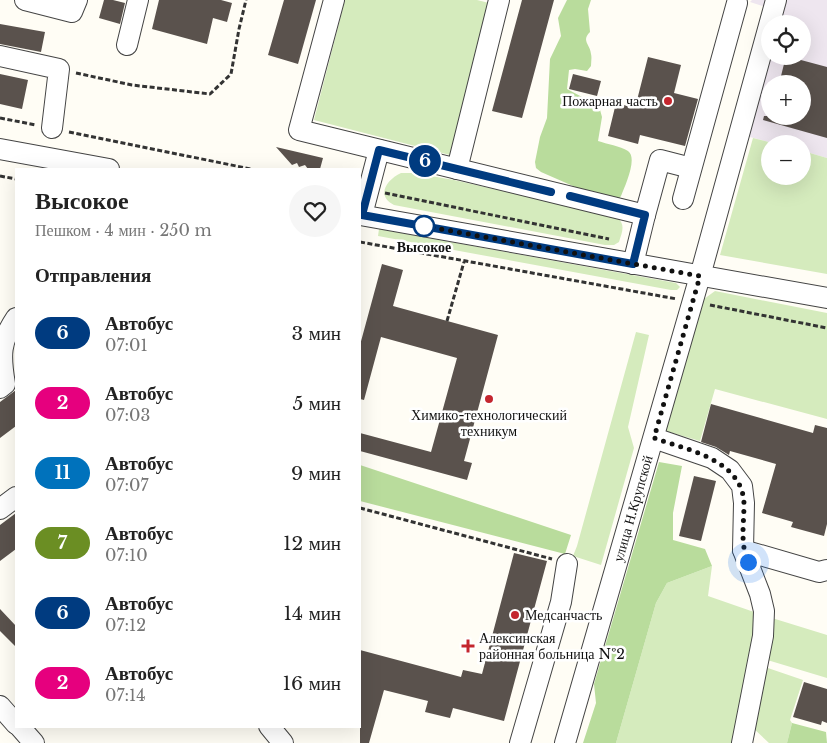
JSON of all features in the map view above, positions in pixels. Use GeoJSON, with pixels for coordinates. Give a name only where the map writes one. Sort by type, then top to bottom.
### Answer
{"type":"FeatureCollection","features":[{"type":"Feature","properties":{"kind":"street"},"geometry":{"type":"LineString","coordinates":[[25,0],[72,12],[77,0]]}},
{"type":"Feature","properties":{"kind":"street"},"geometry":{"type":"LineString","coordinates":[[127,45],[138,0]]}},
{"type":"Feature","properties":{"kind":"street"},"geometry":{"type":"LineString","coordinates":[[334,0],[299,130],[645,215]]}},
{"type":"Feature","properties":{"kind":"street"},"geometry":{"type":"LineString","coordinates":[[457,169],[499,0]]}},
{"type":"Feature","properties":{"kind":"street","name":"улица Н.Крупской"},"geometry":{"type":"LineString","coordinates":[[565,743],[654,438],[776,0]]}},
{"type":"Feature","properties":{"kind":"street"},"geometry":{"type":"LineString","coordinates":[[683,199],[737,3]]}},
{"type":"Feature","properties":{"kind":"street"},"geometry":{"type":"LineString","coordinates":[[0,56],[59,69],[52,128]]}},
{"type":"Feature","properties":{"kind":"street"},"geometry":{"type":"LineString","coordinates":[[0,149],[104,168]]}},
{"type":"Feature","properties":{"kind":"street"},"geometry":{"type":"LineString","coordinates":[[379,150],[361,215],[827,298]]}},
{"type":"Feature","properties":{"kind":"street"},"geometry":{"type":"LineString","coordinates":[[633,264],[660,160],[691,168]]}},
{"type":"Feature","properties":{"kind":"street"},"geometry":{"type":"LineString","coordinates":[[0,388],[5,384],[1,362],[2,345],[5,332],[15,319]]}},
{"type":"Feature","properties":{"kind":"street"},"geometry":{"type":"LineString","coordinates":[[654,438],[712,458],[730,470],[742,486],[744,503],[743,550],[760,594],[764,611],[763,636],[748,742]]}},
{"type":"Feature","properties":{"kind":"street"},"geometry":{"type":"LineString","coordinates":[[0,509],[15,498]]}},
{"type":"Feature","properties":{"kind":"street"},"geometry":{"type":"LineString","coordinates":[[743,550],[819,572],[827,570]]}},
{"type":"Feature","properties":{"kind":"street"},"geometry":{"type":"LineString","coordinates":[[520,743],[561,602],[567,564]]}},
{"type":"Feature","properties":{"kind":"street"},"geometry":{"type":"LineString","coordinates":[[0,706],[15,723]]}},
{"type":"Feature","properties":{"kind":"street"},"geometry":{"type":"LineString","coordinates":[[20,728],[34,743]]}},
{"type":"Feature","properties":{"kind":"street"},"geometry":{"type":"LineString","coordinates":[[271,728],[283,743]]}},
{"type":"Feature","properties":{"kind":"path"},"geometry":{"type":"LineString","coordinates":[[59,69],[132,85],[210,94],[231,74],[246,0]]}},
{"type":"Feature","properties":{"kind":"path"},"geometry":{"type":"LineString","coordinates":[[0,118],[246,168]]}},
{"type":"Feature","properties":{"kind":"path"},"geometry":{"type":"LineString","coordinates":[[0,176],[15,179]]}},
{"type":"Feature","properties":{"kind":"path"},"geometry":{"type":"LineString","coordinates":[[368,189],[609,239]]}},
{"type":"Feature","properties":{"kind":"path"},"geometry":{"type":"LineString","coordinates":[[361,242],[827,328]]}},
{"type":"Feature","properties":{"kind":"path"},"geometry":{"type":"LineString","coordinates":[[447,321],[464,262]]}},
{"type":"Feature","properties":{"kind":"path"},"geometry":{"type":"LineString","coordinates":[[361,508],[567,564]]}},
{"type":"Feature","properties":{"kind":"shaded area"},"geometry":{"type":"Polygon","coordinates":[[[752,0],[827,0],[827,158],[811,153],[811,135],[761,135],[761,140],[731,132],[761,25],[761,65],[811,65],[811,15],[764,15],[766,7],[750,2],[752,0]]]}},
{"type":"Feature","properties":{"kind":"green space"},"geometry":{"type":"Polygon","coordinates":[[[345,0],[477,0],[489,3],[450,155],[314,120],[345,0]]]}},
{"type":"Feature","properties":{"kind":"green space"},"geometry":{"type":"Polygon","coordinates":[[[567,0],[591,0],[588,9],[590,32],[586,40],[590,51],[591,66],[587,71],[569,70],[567,89],[599,106],[602,117],[598,141],[621,148],[628,151],[631,155],[630,172],[618,200],[605,200],[541,172],[536,168],[535,162],[540,137],[547,118],[550,59],[561,36],[558,18],[567,0]]]}},
{"type":"Feature","properties":{"kind":"green space"},"geometry":{"type":"Polygon","coordinates":[[[753,138],[761,140],[761,185],[811,185],[811,153],[827,158],[827,274],[720,255],[753,138]]]}},
{"type":"Feature","properties":{"kind":"green space"},"geometry":{"type":"Polygon","coordinates":[[[401,173],[414,173],[454,180],[617,217],[622,223],[619,242],[614,245],[605,245],[394,205],[385,197],[385,188],[391,180],[401,173]]]}},
{"type":"Feature","properties":{"kind":"green space"},"geometry":{"type":"Polygon","coordinates":[[[379,229],[676,283],[680,287],[677,290],[671,290],[378,236],[379,229]]]}},
{"type":"Feature","properties":{"kind":"green space"},"geometry":{"type":"Polygon","coordinates":[[[715,291],[827,313],[827,419],[715,389],[700,441],[662,430],[704,299],[715,291]]]}},
{"type":"Feature","properties":{"kind":"green space"},"geometry":{"type":"Polygon","coordinates":[[[636,332],[649,335],[628,427],[634,448],[601,565],[573,556],[636,332]]]}},
{"type":"Feature","properties":{"kind":"green space"},"geometry":{"type":"Polygon","coordinates":[[[659,462],[682,466],[673,513],[673,540],[705,549],[712,566],[667,583],[656,603],[616,743],[583,743],[596,703],[594,684],[659,462]]]}},
{"type":"Feature","properties":{"kind":"green space"},"geometry":{"type":"Polygon","coordinates":[[[361,465],[571,535],[565,554],[361,501],[361,465]]]}},
{"type":"Feature","properties":{"kind":"green space"},"geometry":{"type":"Polygon","coordinates":[[[712,566],[708,596],[754,612],[755,642],[736,743],[616,743],[656,603],[667,583],[712,566]]]}},
{"type":"Feature","properties":{"kind":"green space"},"geometry":{"type":"Polygon","coordinates":[[[772,618],[827,635],[827,678],[764,659],[772,618]]]}},
{"type":"Feature","properties":{"kind":"green space"},"geometry":{"type":"Polygon","coordinates":[[[762,666],[803,680],[790,720],[792,723],[787,743],[769,743],[751,726],[762,666]]]}},
{"type":"Feature","properties":{"kind":"green space"},"geometry":{"type":"Polygon","coordinates":[[[792,723],[826,732],[827,743],[787,743],[792,723]]]}},
{"type":"Feature","properties":{"kind":"building"},"geometry":{"type":"Polygon","coordinates":[[[104,0],[125,3],[120,24],[99,18],[104,0]]]}},
{"type":"Feature","properties":{"kind":"building"},"geometry":{"type":"Polygon","coordinates":[[[159,0],[221,0],[232,3],[227,22],[213,18],[207,44],[152,29],[159,0]]]}},
{"type":"Feature","properties":{"kind":"building"},"geometry":{"type":"Polygon","coordinates":[[[284,0],[316,0],[298,64],[268,55],[284,0]]]}},
{"type":"Feature","properties":{"kind":"building"},"geometry":{"type":"Polygon","coordinates":[[[522,0],[554,0],[522,118],[492,111],[522,0]]]}},
{"type":"Feature","properties":{"kind":"building"},"geometry":{"type":"Polygon","coordinates":[[[0,24],[45,32],[41,52],[0,44],[0,24]]]}},
{"type":"Feature","properties":{"kind":"building","name":"Пожарная часть"},"geometry":{"type":"Polygon","coordinates":[[[648,57],[681,65],[674,93],[698,99],[685,146],[640,135],[638,144],[608,136],[616,103],[635,108],[648,57]]]}},
{"type":"Feature","properties":{"kind":"building"},"geometry":{"type":"Polygon","coordinates":[[[811,63],[827,67],[827,138],[781,125],[811,125],[811,75],[781,75],[784,65],[811,65],[811,63]]]}},
{"type":"Feature","properties":{"kind":"building"},"geometry":{"type":"Polygon","coordinates":[[[0,74],[28,80],[22,109],[0,104],[0,74]]]}},
{"type":"Feature","properties":{"kind":"building"},"geometry":{"type":"Polygon","coordinates":[[[573,74],[601,81],[597,96],[569,89],[573,74]]]}},
{"type":"Feature","properties":{"kind":"building"},"geometry":{"type":"Polygon","coordinates":[[[276,147],[323,158],[320,168],[307,168],[305,165],[299,167],[297,163],[292,165],[276,147]]]}},
{"type":"Feature","properties":{"kind":"building"},"geometry":{"type":"Polygon","coordinates":[[[382,264],[403,270],[393,306],[498,335],[464,461],[472,463],[467,480],[361,451],[361,433],[431,452],[457,358],[381,337],[364,400],[361,399],[361,341],[382,264]]]}},
{"type":"Feature","properties":{"kind":"building"},"geometry":{"type":"Polygon","coordinates":[[[15,391],[15,427],[0,438],[0,402],[15,391]]]}},
{"type":"Feature","properties":{"kind":"building"},"geometry":{"type":"Polygon","coordinates":[[[711,404],[813,433],[815,425],[827,428],[827,524],[824,536],[791,527],[793,522],[762,513],[776,464],[730,451],[729,455],[716,447],[701,442],[711,404]]]}},
{"type":"Feature","properties":{"kind":"building"},"geometry":{"type":"Polygon","coordinates":[[[694,476],[716,481],[701,541],[679,536],[694,476]]]}},
{"type":"Feature","properties":{"kind":"building"},"geometry":{"type":"Polygon","coordinates":[[[15,514],[15,550],[0,561],[0,525],[15,514]]]}},
{"type":"Feature","properties":{"kind":"building"},"geometry":{"type":"Polygon","coordinates":[[[514,553],[547,561],[504,721],[453,708],[450,718],[425,712],[428,701],[384,690],[369,743],[360,743],[361,650],[461,677],[463,670],[482,674],[514,553]]]}},
{"type":"Feature","properties":{"kind":"building"},"geometry":{"type":"Polygon","coordinates":[[[0,609],[15,625],[15,646],[0,631],[0,609]]]}},
{"type":"Feature","properties":{"kind":"building"},"geometry":{"type":"Polygon","coordinates":[[[804,682],[827,689],[827,723],[822,721],[821,725],[793,717],[804,682]]]}},
{"type":"Feature","properties":{"kind":"bus line","name":"6"},"geometry":{"type":"LineString","coordinates":[[551,192],[379,150],[362,215],[633,264],[645,215],[570,196]]}},
{"type":"Feature","properties":{"kind":"place","name":"Пожарная часть"},"geometry":{"type":"Point","coordinates":[668,101]}},
{"type":"Feature","properties":{"kind":"place","name":"Высокое"},"geometry":{"type":"Point","coordinates":[424,226]}},
{"type":"Feature","properties":{"kind":"place","name":"Химико-технологический техникум"},"geometry":{"type":"Point","coordinates":[489,399]}},
{"type":"Feature","properties":{"kind":"place","name":"Медсанчасть"},"geometry":{"type":"Point","coordinates":[515,615]}},
{"type":"Feature","properties":{"kind":"place","name":"Алексинская районная больница №2"},"geometry":{"type":"Point","coordinates":[468,646]}},
{"type":"Feature","properties":{"kind":"route"},"geometry":{"type":"LineString","coordinates":[[424,226],[700,276],[654,438],[712,458],[730,470],[742,486],[744,503],[743,550],[748,562]]}}]}
